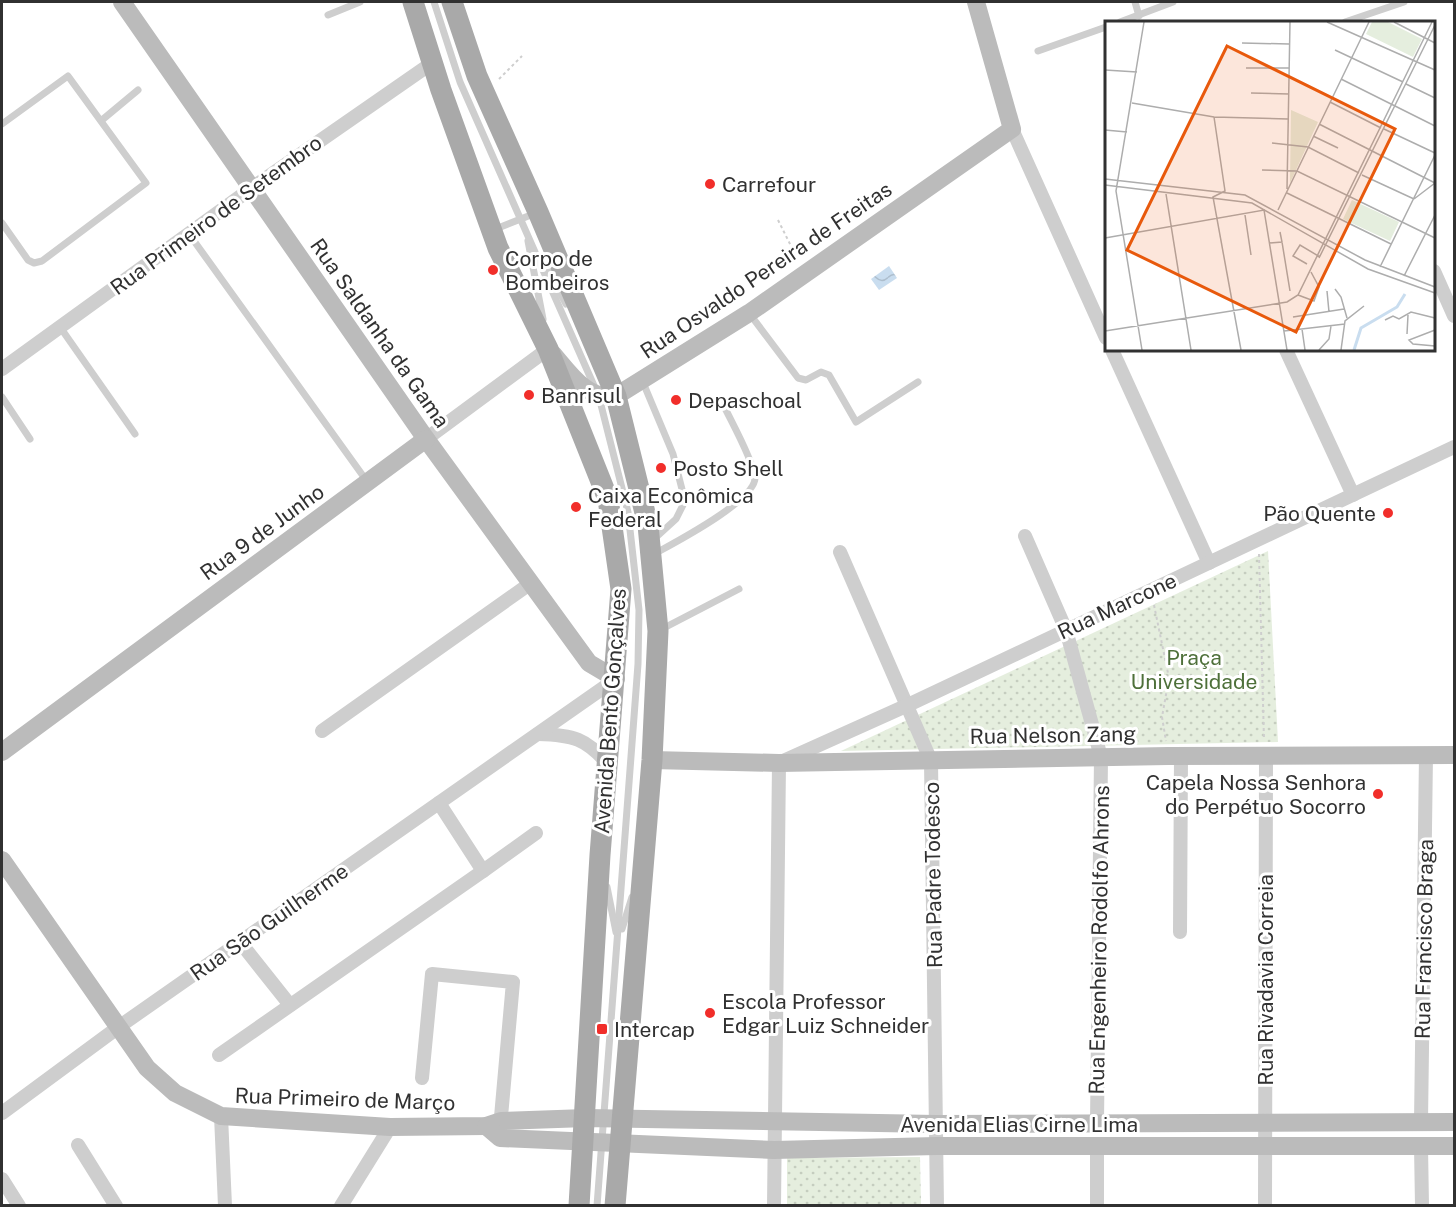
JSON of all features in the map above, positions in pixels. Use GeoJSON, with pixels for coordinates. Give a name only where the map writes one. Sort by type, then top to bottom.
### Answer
{"type":"FeatureCollection","features":[{"type":"Feature","properties":{"kind":"main road","name":"Avenida Bento Gonçalves"},"geometry":{"type":"LineString","coordinates":[[413,2],[432,63],[492,231],[548,349],[608,499],[621,589],[616,679],[600,855],[604,1118],[601,1143],[615,1206]]}},
{"type":"Feature","properties":{"kind":"main road","name":"Avenida Bento Gonçalves"},"geometry":{"type":"LineString","coordinates":[[452,2],[528,219],[608,397],[648,525],[658,631],[652,760],[644,858],[601,1143],[579,1206]]}},
{"type":"Feature","properties":{"kind":"street","name":"Rua Saldanha da Gama"},"geometry":{"type":"LineString","coordinates":[[122,2],[163,70],[252,188],[426,439],[531,584],[589,663],[616,679]]}},
{"type":"Feature","properties":{"kind":"street"},"geometry":{"type":"LineString","coordinates":[[976,2],[1012,129],[1105,334]]}},
{"type":"Feature","properties":{"kind":"street","name":"Rua Primeiro de Setembro"},"geometry":{"type":"LineString","coordinates":[[2,369],[252,188],[432,63]]}},
{"type":"Feature","properties":{"kind":"street","name":"Rua Osvaldo Pereira de Freitas"},"geometry":{"type":"LineString","coordinates":[[608,397],[642,380],[749,313],[1012,129]]}},
{"type":"Feature","properties":{"kind":"street"},"geometry":{"type":"LineString","coordinates":[[1435,273],[1455,316]]}},
{"type":"Feature","properties":{"kind":"street"},"geometry":{"type":"LineString","coordinates":[[548,349],[586,390],[608,397]]}},
{"type":"Feature","properties":{"kind":"street","name":"Rua 9 de Junho"},"geometry":{"type":"LineString","coordinates":[[2,752],[548,349]]}},
{"type":"Feature","properties":{"kind":"street"},"geometry":{"type":"LineString","coordinates":[[1112,351],[1209,563]]}},
{"type":"Feature","properties":{"kind":"street"},"geometry":{"type":"LineString","coordinates":[[1286,351],[1353,495]]}},
{"type":"Feature","properties":{"kind":"street","name":"Rua Marcone"},"geometry":{"type":"LineString","coordinates":[[779,763],[908,705],[1455,447]]}},
{"type":"Feature","properties":{"kind":"street","name":"Rua Engenheiro Rodolfo Ahrons"},"geometry":{"type":"LineString","coordinates":[[1025,536],[1066,630],[1101,757],[1097,1123]]}},
{"type":"Feature","properties":{"kind":"street"},"geometry":{"type":"LineString","coordinates":[[840,552],[931,760]]}},
{"type":"Feature","properties":{"kind":"street"},"geometry":{"type":"LineString","coordinates":[[322,731],[531,584]]}},
{"type":"Feature","properties":{"kind":"street","name":"Rua São Guilherme"},"geometry":{"type":"LineString","coordinates":[[2,1113],[120,1026],[616,679]]}},
{"type":"Feature","properties":{"kind":"street"},"geometry":{"type":"LineString","coordinates":[[538,734],[565,735],[593,746],[609,765]]}},
{"type":"Feature","properties":{"kind":"street","name":"Rua Rivadavia Correia"},"geometry":{"type":"LineString","coordinates":[[1264,1206],[1266,755]]}},
{"type":"Feature","properties":{"kind":"street","name":"Rua Francisco Braga"},"geometry":{"type":"LineString","coordinates":[[1421,1122],[1426,755]]}},
{"type":"Feature","properties":{"kind":"street","name":"Rua Nelson Zang"},"geometry":{"type":"LineString","coordinates":[[652,760],[779,763],[1174,756],[1455,755]]}},
{"type":"Feature","properties":{"kind":"street"},"geometry":{"type":"LineString","coordinates":[[1174,756],[1180,932]]}},
{"type":"Feature","properties":{"kind":"street","name":"Rua Padre Todesco"},"geometry":{"type":"LineString","coordinates":[[931,760],[937,1206]]}},
{"type":"Feature","properties":{"kind":"street"},"geometry":{"type":"LineString","coordinates":[[774,1206],[773,1121],[779,763]]}},
{"type":"Feature","properties":{"kind":"street"},"geometry":{"type":"LineString","coordinates":[[439,803],[483,871]]}},
{"type":"Feature","properties":{"kind":"street"},"geometry":{"type":"LineString","coordinates":[[219,1055],[536,833]]}},
{"type":"Feature","properties":{"kind":"street","name":"Rua Primeiro de Março"},"geometry":{"type":"LineString","coordinates":[[2,860],[120,1026],[147,1068],[168,1087],[221,1116],[390,1126],[496,1129],[601,1143]]}},
{"type":"Feature","properties":{"kind":"street"},"geometry":{"type":"LineString","coordinates":[[240,942],[290,1005]]}},
{"type":"Feature","properties":{"kind":"street"},"geometry":{"type":"LineString","coordinates":[[422,1078],[432,974],[510,980],[514,985],[496,1129]]}},
{"type":"Feature","properties":{"kind":"street"},"geometry":{"type":"LineString","coordinates":[[221,1116],[225,1206]]}},
{"type":"Feature","properties":{"kind":"street","name":"Avenida Elias Cirne Lima"},"geometry":{"type":"LineString","coordinates":[[604,1118],[936,1124],[1455,1122]]}},
{"type":"Feature","properties":{"kind":"street","name":"Rua Primeiro de Março"},"geometry":{"type":"LineString","coordinates":[[496,1129],[604,1118]]}},
{"type":"Feature","properties":{"kind":"street"},"geometry":{"type":"LineString","coordinates":[[341,1206],[390,1126]]}},
{"type":"Feature","properties":{"kind":"street","name":"Avenida Elias Cirne Lima"},"geometry":{"type":"LineString","coordinates":[[601,1143],[774,1150],[936,1146],[1455,1146]]}},
{"type":"Feature","properties":{"kind":"street"},"geometry":{"type":"LineString","coordinates":[[78,1145],[116,1206]]}},
{"type":"Feature","properties":{"kind":"street"},"geometry":{"type":"LineString","coordinates":[[1097,1146],[1097,1206]]}},
{"type":"Feature","properties":{"kind":"street"},"geometry":{"type":"LineString","coordinates":[[1421,1146],[1422,1206]]}},
{"type":"Feature","properties":{"kind":"street"},"geometry":{"type":"LineString","coordinates":[[2,1179],[19,1206]]}},
{"type":"Feature","properties":{"kind":"lane"},"geometry":{"type":"LineString","coordinates":[[328,15],[360,2]]}},
{"type":"Feature","properties":{"kind":"lane"},"geometry":{"type":"LineString","coordinates":[[434,2],[460,82],[528,219],[548,349]]}},
{"type":"Feature","properties":{"kind":"lane"},"geometry":{"type":"LineString","coordinates":[[1135,2],[1139,16]]}},
{"type":"Feature","properties":{"kind":"lane"},"geometry":{"type":"LineString","coordinates":[[1123,21],[1174,2]]}},
{"type":"Feature","properties":{"kind":"lane"},"geometry":{"type":"LineString","coordinates":[[1348,21],[1404,2]]}},
{"type":"Feature","properties":{"kind":"lane"},"geometry":{"type":"LineString","coordinates":[[1038,51],[1105,28]]}},
{"type":"Feature","properties":{"kind":"lane"},"geometry":{"type":"LineString","coordinates":[[2,124],[68,76],[145,180],[145,186],[42,261],[34,263],[28,260],[2,223]]}},
{"type":"Feature","properties":{"kind":"lane"},"geometry":{"type":"LineString","coordinates":[[102,120],[138,90]]}},
{"type":"Feature","properties":{"kind":"lane"},"geometry":{"type":"LineString","coordinates":[[492,231],[528,219]]}},
{"type":"Feature","properties":{"kind":"lane"},"geometry":{"type":"LineString","coordinates":[[189,234],[368,482]]}},
{"type":"Feature","properties":{"kind":"lane"},"geometry":{"type":"LineString","coordinates":[[749,313],[798,378],[806,380],[821,372],[829,375],[856,422],[918,382]]}},
{"type":"Feature","properties":{"kind":"lane"},"geometry":{"type":"LineString","coordinates":[[60,327],[135,434]]}},
{"type":"Feature","properties":{"kind":"lane"},"geometry":{"type":"LineString","coordinates":[[642,380],[673,454],[685,501],[668,529],[650,550]]}},
{"type":"Feature","properties":{"kind":"lane"},"geometry":{"type":"LineString","coordinates":[[2,397],[30,439]]}},
{"type":"Feature","properties":{"kind":"lane"},"geometry":{"type":"LineString","coordinates":[[604,1118],[618,943],[639,610],[628,512],[608,397]]}},
{"type":"Feature","properties":{"kind":"lane"},"geometry":{"type":"LineString","coordinates":[[650,550],[717,516],[751,490],[755,475],[723,404]]}},
{"type":"Feature","properties":{"kind":"lane"},"geometry":{"type":"LineString","coordinates":[[658,631],[676,624],[739,589]]}},
{"type":"Feature","properties":{"kind":"lane"},"geometry":{"type":"LineString","coordinates":[[600,855],[618,943]]}},
{"type":"Feature","properties":{"kind":"lane"},"geometry":{"type":"LineString","coordinates":[[618,943],[644,858]]}},
{"type":"Feature","properties":{"kind":"lane"},"geometry":{"type":"LineString","coordinates":[[597,1206],[601,1143]]}},
{"type":"Feature","properties":{"kind":"path"},"geometry":{"type":"LineString","coordinates":[[493,76],[496,82],[522,56]]}},
{"type":"Feature","properties":{"kind":"path"},"geometry":{"type":"LineString","coordinates":[[778,220],[794,252],[818,236],[832,256]]}},
{"type":"Feature","properties":{"kind":"path"},"geometry":{"type":"LineString","coordinates":[[1259,540],[1261,696],[1266,755]]}},
{"type":"Feature","properties":{"kind":"path"},"geometry":{"type":"LineString","coordinates":[[1151,591],[1169,678],[1162,717],[1174,756]]}},
{"type":"Feature","properties":{"kind":"green space","name":"Praça Universidade"},"geometry":{"type":"Polygon","coordinates":[[[1268,551],[1278,742],[841,751],[1268,551]]]}},
{"type":"Feature","properties":{"kind":"green space"},"geometry":{"type":"Polygon","coordinates":[[[920,1157],[921,1205],[787,1205],[787,1158],[920,1157]]]}},
{"type":"Feature","properties":{"kind":"water"},"geometry":{"type":"Polygon","coordinates":[[[889,266],[897,278],[879,290],[871,279],[889,266]]]}},
{"type":"Feature","properties":{"kind":"place","name":"Carrefour"},"geometry":{"type":"Point","coordinates":[710,184]}},
{"type":"Feature","properties":{"kind":"place","name":"Corpo de Bombeiros"},"geometry":{"type":"Point","coordinates":[493,270]}},
{"type":"Feature","properties":{"kind":"place","name":"Banrisul"},"geometry":{"type":"Point","coordinates":[529,395]}},
{"type":"Feature","properties":{"kind":"place","name":"Depaschoal"},"geometry":{"type":"Point","coordinates":[676,400]}},
{"type":"Feature","properties":{"kind":"place","name":"Posto Shell"},"geometry":{"type":"Point","coordinates":[661,468]}},
{"type":"Feature","properties":{"kind":"place","name":"Caixa Econômica Federal"},"geometry":{"type":"Point","coordinates":[576,507]}},
{"type":"Feature","properties":{"kind":"place","name":"Pão Quente"},"geometry":{"type":"Point","coordinates":[1388,513]}},
{"type":"Feature","properties":{"kind":"place","name":"Capela Nossa Senhora do Perpétuo Socorro"},"geometry":{"type":"Point","coordinates":[1378,794]}},
{"type":"Feature","properties":{"kind":"place","name":"Escola Professor Edgar Luiz Schneider"},"geometry":{"type":"Point","coordinates":[710,1013]}},
{"type":"Feature","properties":{"kind":"place","name":"Intercap"},"geometry":{"type":"Point","coordinates":[602,1029]}}]}
